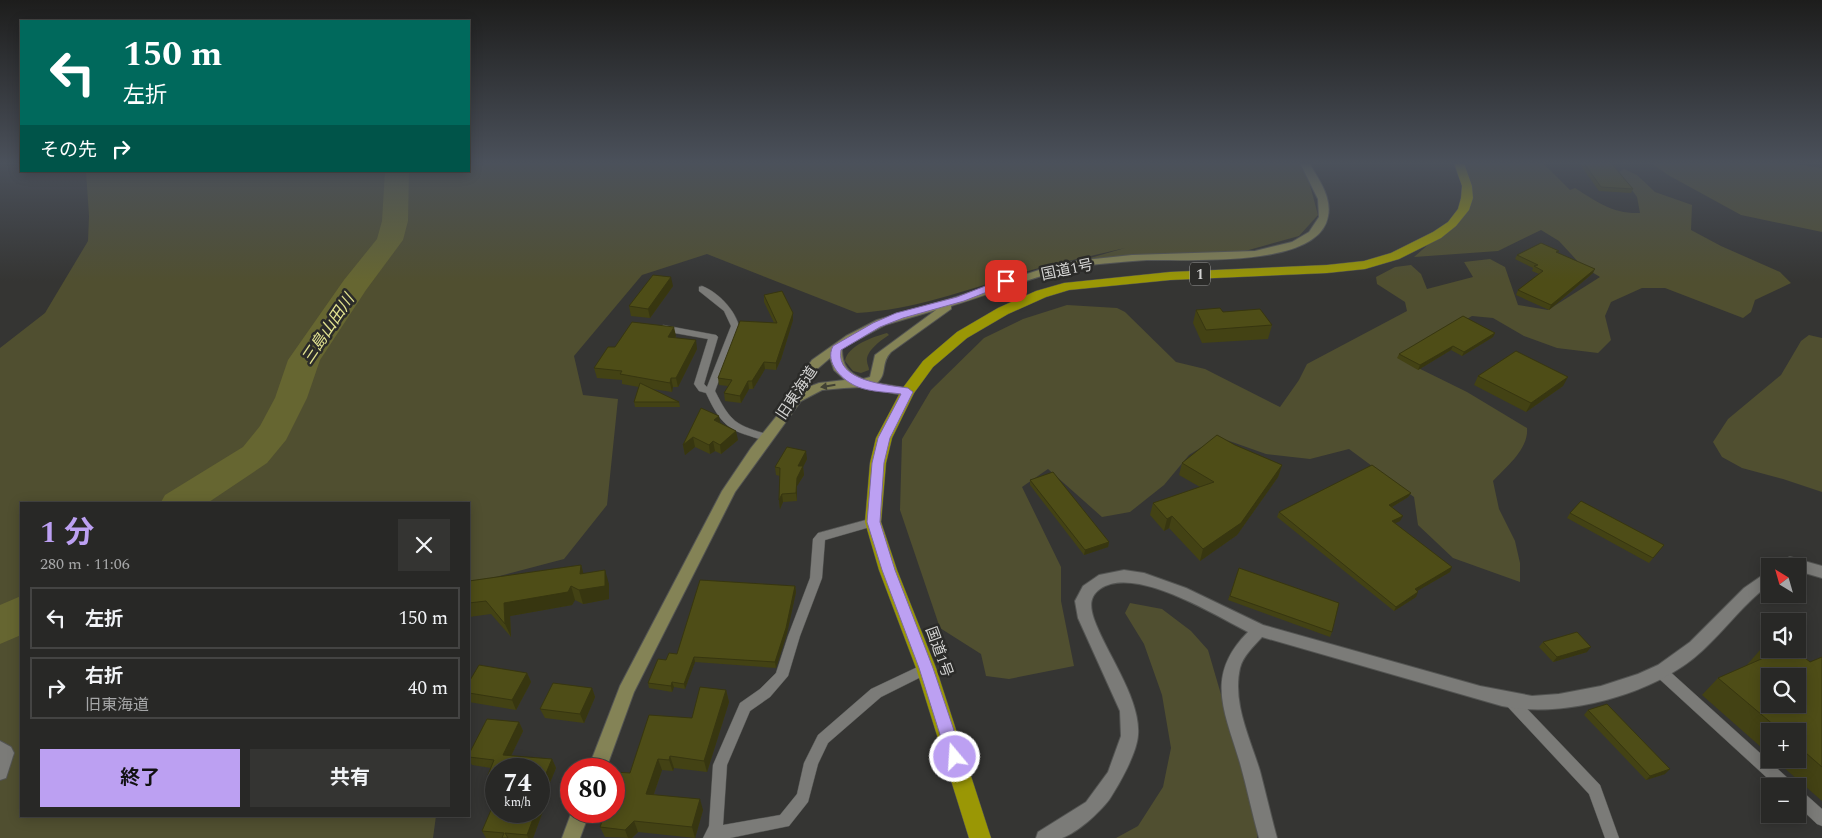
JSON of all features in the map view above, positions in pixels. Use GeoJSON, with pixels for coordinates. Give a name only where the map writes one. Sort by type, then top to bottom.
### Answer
{"type":"FeatureCollection","features":[{"type":"Feature","properties":{"kind":"highway","name":"国道1号"},"geometry":{"type":"LineString","coordinates":[[980,838],[926,668],[888,570],[874,522],[875,489],[884,438],[908,392],[928,364],[962,335],[1002,311],[1041,294],[1068,286],[1170,276],[1327,269],[1365,264],[1395,256],[1437,235],[1452,224],[1463,210],[1466,202]]}},
{"type":"Feature","properties":{"kind":"street","name":"旧東海道"},"geometry":{"type":"LineString","coordinates":[[601,758],[626,691],[729,491],[766,437],[796,398],[804,377],[820,359],[876,325],[900,316],[960,299],[1020,277],[1089,262],[1144,257],[1266,253],[1293,245],[1314,233],[1322,222],[1325,209],[1323,202]]}},
{"type":"Feature","properties":{"kind":"street"},"geometry":{"type":"LineString","coordinates":[[861,384],[874,380],[877,376],[879,358],[905,336],[960,299]]}},
{"type":"Feature","properties":{"kind":"street"},"geometry":{"type":"LineString","coordinates":[[876,325],[900,326],[904,329],[905,336]]}},
{"type":"Feature","properties":{"kind":"street"},"geometry":{"type":"LineString","coordinates":[[836,348],[834,360],[838,366],[861,384]]}},
{"type":"Feature","properties":{"kind":"street"},"geometry":{"type":"LineString","coordinates":[[877,376],[886,387]]}},
{"type":"Feature","properties":{"kind":"street"},"geometry":{"type":"LineString","coordinates":[[796,398],[819,388],[844,384],[886,387],[908,392]]}},
{"type":"Feature","properties":{"kind":"street"},"geometry":{"type":"LineString","coordinates":[[1806,568],[1822,572]]}},
{"type":"Feature","properties":{"kind":"street"},"geometry":{"type":"LineString","coordinates":[[1045,838],[1092,808],[1115,777],[1130,736],[1128,711],[1086,618],[1083,601],[1088,590],[1104,579],[1124,576],[1144,579],[1181,592],[1259,630],[1511,701],[1538,704],[1583,698],[1661,672],[1679,662],[1695,648],[1721,620],[1761,584]]}},
{"type":"Feature","properties":{"kind":"street"},"geometry":{"type":"LineString","coordinates":[[1259,630],[1241,649],[1232,666],[1229,688],[1232,707],[1251,770],[1268,838]]}},
{"type":"Feature","properties":{"kind":"street"},"geometry":{"type":"LineString","coordinates":[[0,749],[5,753],[0,772]]}},
{"type":"Feature","properties":{"kind":"street"},"geometry":{"type":"LineString","coordinates":[[571,838],[577,823]]}},
{"type":"Feature","properties":{"kind":"lane"},"geometry":{"type":"LineString","coordinates":[[702,289],[728,312],[734,319],[735,326],[710,391]]}},
{"type":"Feature","properties":{"kind":"lane"},"geometry":{"type":"LineString","coordinates":[[657,328],[713,337],[699,384],[702,389],[710,391],[728,423],[735,429],[766,437]]}},
{"type":"Feature","properties":{"kind":"lane"},"geometry":{"type":"LineString","coordinates":[[874,522],[822,536],[819,539],[816,578],[794,636],[782,676],[765,693],[745,707],[720,765],[718,814],[711,836],[784,821],[803,797],[811,763],[823,739],[876,693],[926,668]]}},
{"type":"Feature","properties":{"kind":"lane"},"geometry":{"type":"LineString","coordinates":[[1661,672],[1777,778]]}},
{"type":"Feature","properties":{"kind":"lane"},"geometry":{"type":"LineString","coordinates":[[1511,701],[1595,790],[1612,838]]}},
{"type":"Feature","properties":{"kind":"lane"},"geometry":{"type":"LineString","coordinates":[[1806,804],[1822,819]]}},
{"type":"Feature","properties":{"kind":"shaded area"},"geometry":{"type":"Polygon","coordinates":[[[88,202],[1315,202],[1318,215],[1299,236],[1238,253],[1076,262],[1125,248],[1028,271],[922,303],[901,308],[857,313],[707,254],[642,275],[574,356],[583,395],[618,399],[607,505],[564,559],[470,584],[470,502],[20,502],[20,817],[436,817],[433,838],[0,838],[0,348],[45,313],[88,241],[88,202]]]}},
{"type":"Feature","properties":{"kind":"shaded area"},"geometry":{"type":"Polygon","coordinates":[[[1471,202],[1598,202],[1613,209],[1640,213],[1638,202],[1684,202],[1692,205],[1691,230],[1721,246],[1780,272],[1791,283],[1755,300],[1751,312],[1743,318],[1665,288],[1642,288],[1611,302],[1605,316],[1611,340],[1598,353],[1557,348],[1524,336],[1493,318],[1472,316],[1398,358],[1467,392],[1527,428],[1527,436],[1521,450],[1493,481],[1499,509],[1515,541],[1520,563],[1520,582],[1453,558],[1418,525],[1414,497],[1349,449],[1310,459],[1266,454],[1218,437],[1189,455],[1164,485],[1130,512],[1102,517],[1048,469],[1022,487],[1061,567],[1061,601],[1074,666],[1009,679],[986,676],[981,654],[940,628],[900,510],[902,439],[931,390],[984,338],[1023,319],[1067,305],[1117,308],[1125,312],[1176,362],[1205,369],[1280,407],[1299,380],[1307,364],[1407,311],[1405,302],[1377,284],[1376,277],[1395,267],[1411,265],[1421,274],[1427,289],[1473,277],[1464,262],[1490,259],[1505,267],[1518,305],[1548,310],[1600,277],[1582,266],[1559,241],[1541,230],[1498,251],[1414,257],[1470,208],[1471,202]]]}},
{"type":"Feature","properties":{"kind":"shaded area"},"geometry":{"type":"Polygon","coordinates":[[[1717,202],[1822,202],[1822,232],[1741,215],[1717,202]]]}},
{"type":"Feature","properties":{"kind":"shaded area"},"geometry":{"type":"Polygon","coordinates":[[[887,333],[889,335],[871,350],[867,357],[869,370],[861,373],[853,371],[845,361],[851,350],[862,342],[887,333]]]}},
{"type":"Feature","properties":{"kind":"shaded area"},"geometry":{"type":"Polygon","coordinates":[[[1809,335],[1822,338],[1822,492],[1742,468],[1722,457],[1713,442],[1728,419],[1781,375],[1801,341],[1809,335]]]}},
{"type":"Feature","properties":{"kind":"shaded area"},"geometry":{"type":"Polygon","coordinates":[[[1130,603],[1162,609],[1191,631],[1208,650],[1258,821],[1257,838],[1116,838],[1138,826],[1163,787],[1171,748],[1162,695],[1144,644],[1125,613],[1130,603]]]}},
{"type":"Feature","properties":{"kind":"building"},"geometry":{"type":"Polygon","coordinates":[[[1541,243],[1559,251],[1556,252],[1595,269],[1551,305],[1518,290],[1543,271],[1534,266],[1538,265],[1517,255],[1541,243]]]}},
{"type":"Feature","properties":{"kind":"building"},"geometry":{"type":"Polygon","coordinates":[[[653,275],[671,277],[648,309],[629,306],[653,275]]]}},
{"type":"Feature","properties":{"kind":"building"},"geometry":{"type":"Polygon","coordinates":[[[782,291],[793,313],[776,363],[764,362],[752,381],[748,381],[740,396],[724,393],[732,380],[718,378],[740,321],[777,323],[764,295],[782,291]]]}},
{"type":"Feature","properties":{"kind":"building"},"geometry":{"type":"Polygon","coordinates":[[[1220,308],[1223,312],[1260,309],[1272,325],[1206,330],[1196,310],[1220,308]]]}},
{"type":"Feature","properties":{"kind":"building"},"geometry":{"type":"Polygon","coordinates":[[[1463,316],[1495,333],[1464,352],[1453,346],[1420,365],[1399,354],[1463,316]]]}},
{"type":"Feature","properties":{"kind":"building"},"geometry":{"type":"Polygon","coordinates":[[[632,322],[674,327],[668,337],[696,340],[676,378],[671,378],[670,383],[620,374],[622,371],[594,368],[608,347],[615,347],[632,322]]]}},
{"type":"Feature","properties":{"kind":"building"},"geometry":{"type":"Polygon","coordinates":[[[1516,351],[1568,377],[1531,403],[1478,376],[1516,351]]]}},
{"type":"Feature","properties":{"kind":"building"},"geometry":{"type":"Polygon","coordinates":[[[640,383],[679,402],[634,402],[640,383]]]}},
{"type":"Feature","properties":{"kind":"building"},"geometry":{"type":"Polygon","coordinates":[[[701,408],[719,416],[714,420],[736,431],[720,445],[713,441],[709,445],[693,437],[683,445],[701,408]]]}},
{"type":"Feature","properties":{"kind":"building"},"geometry":{"type":"Polygon","coordinates":[[[1217,435],[1235,445],[1282,465],[1241,523],[1203,549],[1172,516],[1167,519],[1153,503],[1214,482],[1182,463],[1217,435]]]}},
{"type":"Feature","properties":{"kind":"building"},"geometry":{"type":"Polygon","coordinates":[[[787,447],[806,451],[798,466],[803,466],[797,478],[796,493],[782,494],[779,500],[780,468],[775,467],[787,447]]]}},
{"type":"Feature","properties":{"kind":"building"},"geometry":{"type":"Polygon","coordinates":[[[1372,465],[1411,493],[1389,505],[1403,516],[1392,521],[1452,567],[1415,589],[1418,592],[1396,607],[1279,512],[1372,465]]]}},
{"type":"Feature","properties":{"kind":"building"},"geometry":{"type":"Polygon","coordinates":[[[1053,472],[1109,542],[1085,550],[1030,480],[1053,472]]]}},
{"type":"Feature","properties":{"kind":"building"},"geometry":{"type":"Polygon","coordinates":[[[1581,501],[1664,545],[1653,558],[1570,513],[1581,501]]]}},
{"type":"Feature","properties":{"kind":"building"},"geometry":{"type":"Polygon","coordinates":[[[581,565],[580,574],[605,570],[605,586],[579,590],[571,586],[568,592],[504,603],[505,624],[486,601],[470,603],[470,581],[581,565]]]}},
{"type":"Feature","properties":{"kind":"building"},"geometry":{"type":"Polygon","coordinates":[[[1239,568],[1339,603],[1332,632],[1230,596],[1239,568]]]}},
{"type":"Feature","properties":{"kind":"building"},"geometry":{"type":"Polygon","coordinates":[[[700,580],[795,586],[786,628],[775,662],[694,657],[684,684],[672,682],[671,686],[648,683],[658,659],[666,660],[669,653],[677,654],[700,580]]]}},
{"type":"Feature","properties":{"kind":"building"},"geometry":{"type":"Polygon","coordinates":[[[1577,632],[1591,647],[1557,657],[1543,642],[1577,632]]]}},
{"type":"Feature","properties":{"kind":"building"},"geometry":{"type":"Polygon","coordinates":[[[1822,657],[1822,767],[1806,753],[1806,723],[1771,723],[1718,678],[1763,658],[1805,658],[1810,662],[1822,657]]]}},
{"type":"Feature","properties":{"kind":"building"},"geometry":{"type":"Polygon","coordinates":[[[479,665],[527,673],[512,700],[470,693],[470,680],[479,665]]]}},
{"type":"Feature","properties":{"kind":"building"},"geometry":{"type":"Polygon","coordinates":[[[553,683],[592,688],[580,714],[540,709],[553,683]]]}},
{"type":"Feature","properties":{"kind":"building"},"geometry":{"type":"Polygon","coordinates":[[[700,687],[726,690],[704,761],[670,756],[669,760],[658,759],[646,794],[700,799],[692,827],[634,821],[625,830],[600,827],[602,823],[625,823],[625,773],[630,773],[649,715],[692,718],[700,687]]]}},
{"type":"Feature","properties":{"kind":"building"},"geometry":{"type":"Polygon","coordinates":[[[1607,704],[1670,769],[1650,776],[1588,710],[1607,704]]]}},
{"type":"Feature","properties":{"kind":"building"},"geometry":{"type":"Polygon","coordinates":[[[487,719],[519,722],[503,755],[540,758],[485,759],[470,757],[470,752],[487,719]]]}},
{"type":"Feature","properties":{"kind":"building"},"geometry":{"type":"Polygon","coordinates":[[[485,823],[532,823],[527,835],[505,833],[508,838],[502,838],[504,833],[482,831],[485,823]]]}},
{"type":"Feature","properties":{"kind":"waterway","name":"三島山田川"},"geometry":{"type":"LineString","coordinates":[[181,502],[255,455],[274,432],[291,398],[304,360],[354,286],[390,240],[395,221],[396,202]]}},
{"type":"Feature","properties":{"kind":"waterway","name":"三島山田川"},"geometry":{"type":"LineString","coordinates":[[0,627],[20,614]]}},
{"type":"Feature","properties":{"kind":"route"},"geometry":{"type":"LineString","coordinates":[[955,757],[926,668],[888,570],[874,522],[878,463],[884,438],[908,392],[861,384],[842,371],[834,360],[836,348],[876,325],[900,316],[960,299],[1006,281]]}}]}
